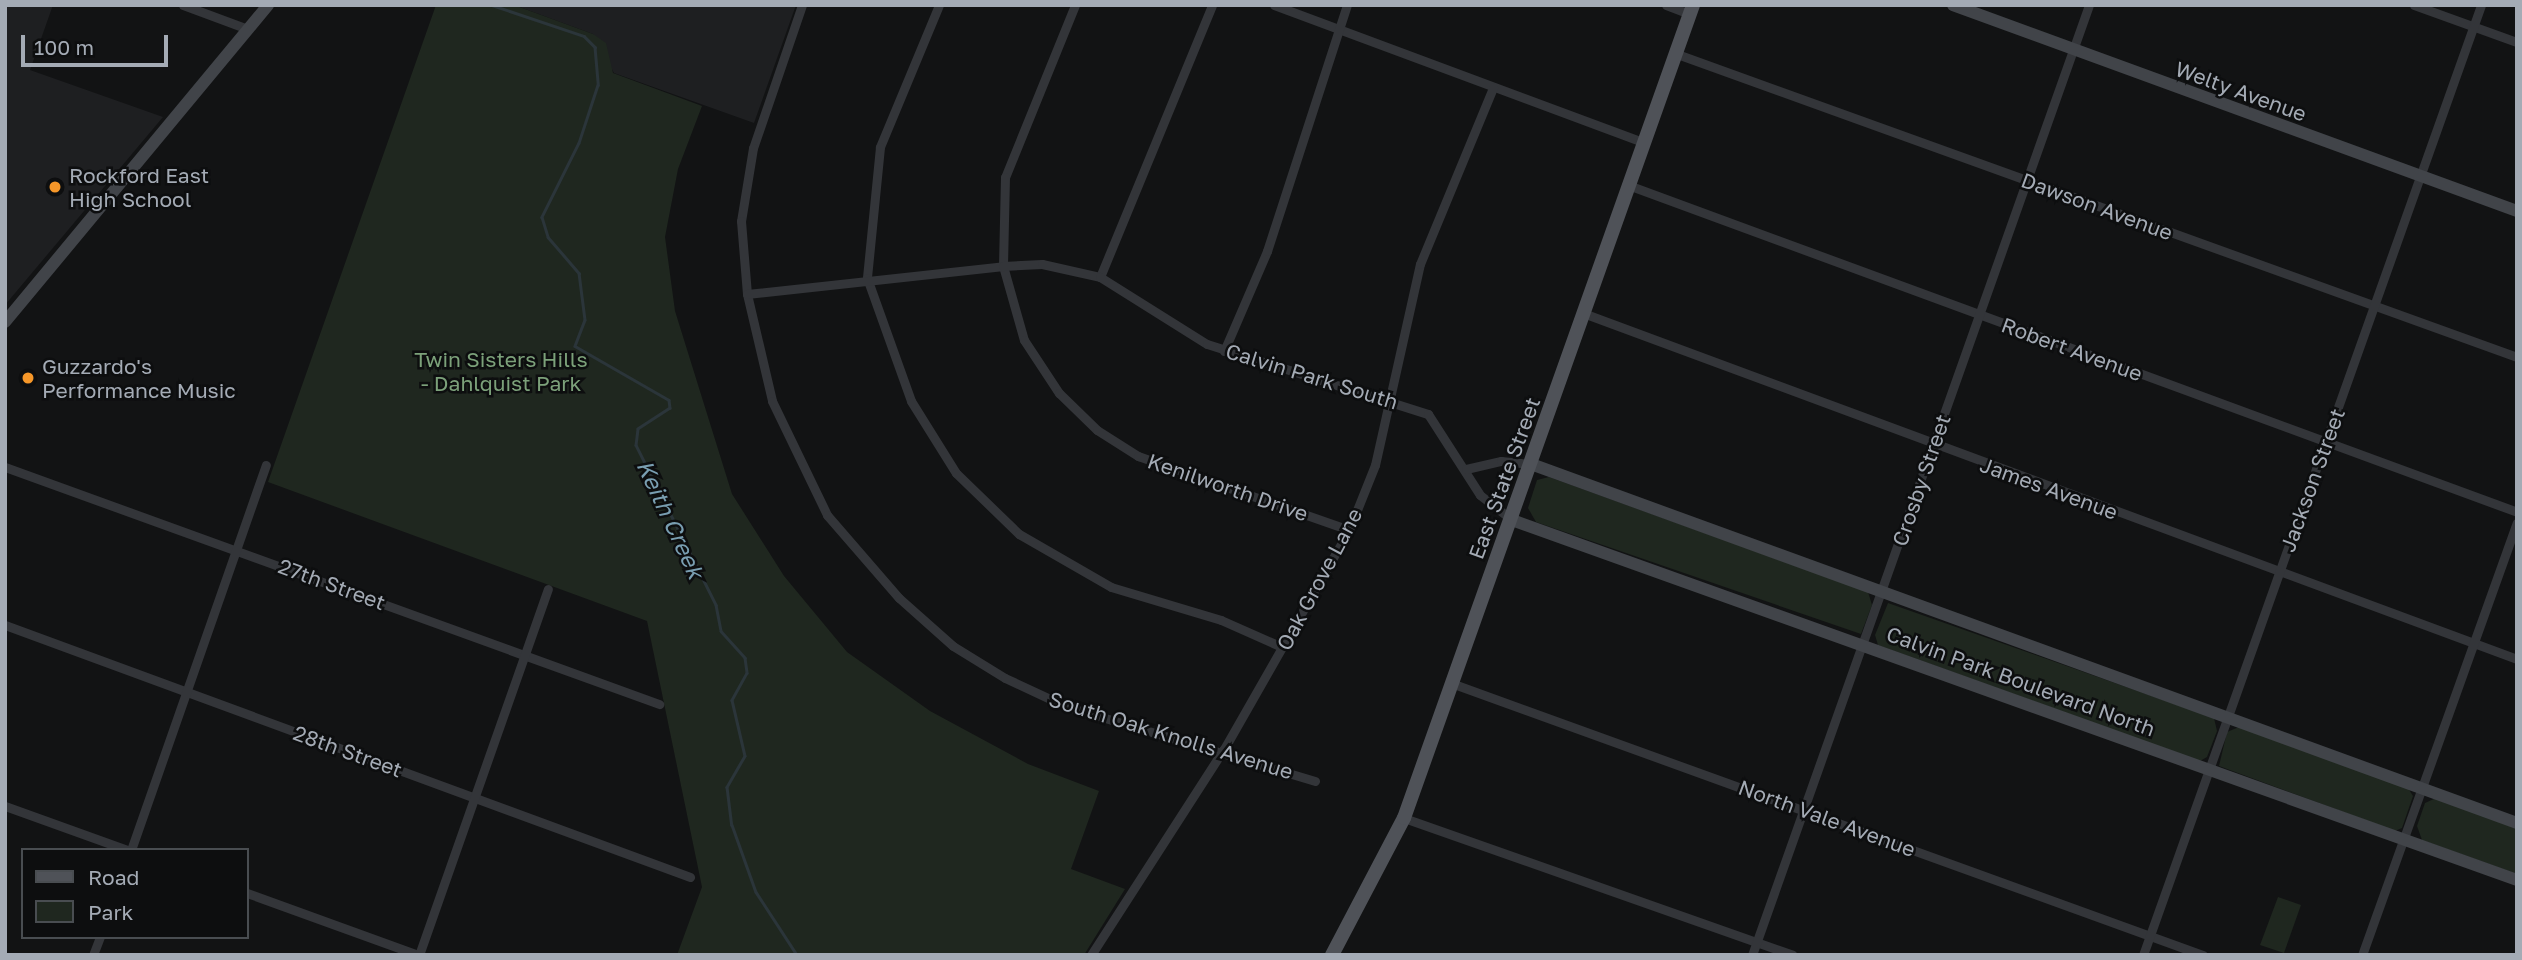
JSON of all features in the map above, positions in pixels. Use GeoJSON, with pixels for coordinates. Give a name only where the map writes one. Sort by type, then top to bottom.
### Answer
{"type":"FeatureCollection","features":[{"type":"Feature","properties":{"kind":"main road","name":"East State Street"},"geometry":{"type":"LineString","coordinates":[[1332,955],[1404,818],[1512,520],[1691,9]]}},
{"type":"Feature","properties":{"kind":"street"},"geometry":{"type":"LineString","coordinates":[[183,5],[248,29]]}},
{"type":"Feature","properties":{"kind":"street"},"geometry":{"type":"LineString","coordinates":[[5,323],[268,5]]}},
{"type":"Feature","properties":{"kind":"street","name":"South Oak Knolls Avenue"},"geometry":{"type":"LineString","coordinates":[[802,5],[745,179],[747,294],[772,401],[796,460],[828,515],[899,598],[953,646],[1065,706],[1224,750],[1315,781]]}},
{"type":"Feature","properties":{"kind":"street"},"geometry":{"type":"LineString","coordinates":[[939,5],[880,147],[867,278],[911,401],[956,473],[1019,534],[1111,587],[1221,620],[1282,647]]}},
{"type":"Feature","properties":{"kind":"street","name":"Kenilworth Drive"},"geometry":{"type":"LineString","coordinates":[[1075,5],[1005,177],[1003,266],[1024,340],[1059,393],[1097,430],[1165,469],[1349,530]]}},
{"type":"Feature","properties":{"kind":"street"},"geometry":{"type":"LineString","coordinates":[[1100,276],[1212,5]]}},
{"type":"Feature","properties":{"kind":"street"},"geometry":{"type":"LineString","coordinates":[[1274,5],[1643,142]]}},
{"type":"Feature","properties":{"kind":"street"},"geometry":{"type":"LineString","coordinates":[[1224,351],[1268,251],[1347,5]]}},
{"type":"Feature","properties":{"kind":"street"},"geometry":{"type":"LineString","coordinates":[[1666,5],[1691,9]]}},
{"type":"Feature","properties":{"kind":"street","name":"Welty Avenue"},"geometry":{"type":"LineString","coordinates":[[1953,5],[2517,211]]}},
{"type":"Feature","properties":{"kind":"street","name":"Crosby Street"},"geometry":{"type":"LineString","coordinates":[[1752,955],[1806,810],[1978,314],[2089,5]]}},
{"type":"Feature","properties":{"kind":"street"},"geometry":{"type":"LineString","coordinates":[[2414,5],[2517,42]]}},
{"type":"Feature","properties":{"kind":"street","name":"Jackson Street"},"geometry":{"type":"LineString","coordinates":[[2143,955],[2225,717],[2375,308],[2481,5]]}},
{"type":"Feature","properties":{"kind":"street","name":"Dawson Avenue"},"geometry":{"type":"LineString","coordinates":[[1677,54],[2517,358]]}},
{"type":"Feature","properties":{"kind":"street","name":"Oak Grove Lane"},"geometry":{"type":"LineString","coordinates":[[1091,955],[1224,750],[1349,530],[1392,398],[1420,264],[1493,88]]}},
{"type":"Feature","properties":{"kind":"street","name":"Robert Avenue"},"geometry":{"type":"LineString","coordinates":[[1628,185],[2517,512]]}},
{"type":"Feature","properties":{"kind":"street","name":"Calvin Park South"},"geometry":{"type":"LineString","coordinates":[[747,294],[867,278],[1042,264],[1100,276],[1169,324],[1224,351],[1392,398],[1428,414],[1486,501],[1512,520]]}},
{"type":"Feature","properties":{"kind":"street","name":"James Avenue"},"geometry":{"type":"LineString","coordinates":[[1583,313],[1933,445],[2517,659]]}},
{"type":"Feature","properties":{"kind":"street"},"geometry":{"type":"LineString","coordinates":[[1466,469],[1501,461],[1531,464]]}},
{"type":"Feature","properties":{"kind":"street","name":"Calvin Park Boulevard North"},"geometry":{"type":"LineString","coordinates":[[1531,464],[2517,823]]}},
{"type":"Feature","properties":{"kind":"street"},"geometry":{"type":"LineString","coordinates":[[130,848],[266,465]]}},
{"type":"Feature","properties":{"kind":"street","name":"27th Street"},"geometry":{"type":"LineString","coordinates":[[5,467],[659,704]]}},
{"type":"Feature","properties":{"kind":"street","name":"Calvin Park Boulevard North"},"geometry":{"type":"LineString","coordinates":[[1512,520],[2517,880]]}},
{"type":"Feature","properties":{"kind":"street"},"geometry":{"type":"LineString","coordinates":[[2362,955],[2517,523]]}},
{"type":"Feature","properties":{"kind":"street"},"geometry":{"type":"LineString","coordinates":[[248,893],[418,955],[476,798],[548,589]]}},
{"type":"Feature","properties":{"kind":"street","name":"28th Street"},"geometry":{"type":"LineString","coordinates":[[5,625],[690,877]]}},
{"type":"Feature","properties":{"kind":"street","name":"North Vale Avenue"},"geometry":{"type":"LineString","coordinates":[[1451,683],[2203,955]]}},
{"type":"Feature","properties":{"kind":"street"},"geometry":{"type":"LineString","coordinates":[[5,806],[123,848]]}},
{"type":"Feature","properties":{"kind":"street"},"geometry":{"type":"LineString","coordinates":[[1404,818],[1793,955]]}},
{"type":"Feature","properties":{"kind":"shaded area","name":"Rockford East High School"},"geometry":{"type":"Polygon","coordinates":[[[5,5],[53,5],[30,70],[163,117],[5,305],[5,5]]]}},
{"type":"Feature","properties":{"kind":"shaded area"},"geometry":{"type":"Polygon","coordinates":[[[514,5],[796,5],[754,123],[614,73],[593,34],[514,5]]]}},
{"type":"Feature","properties":{"kind":"green space","name":"Twin Sisters Hills - Dahlquist Park"},"geometry":{"type":"Polygon","coordinates":[[[436,5],[514,5],[593,34],[606,43],[613,73],[702,106],[678,169],[665,237],[675,311],[732,494],[784,576],[847,652],[930,711],[1028,764],[1099,791],[1071,869],[1125,889],[1084,955],[677,955],[702,887],[647,621],[268,482],[436,5]]]}},
{"type":"Feature","properties":{"kind":"green space"},"geometry":{"type":"Polygon","coordinates":[[[1549,477],[1868,592],[1872,605],[1861,634],[1536,522],[1528,508],[1537,480],[1549,477]]]}},
{"type":"Feature","properties":{"kind":"green space"},"geometry":{"type":"Polygon","coordinates":[[[1888,603],[2214,718],[2217,731],[2207,757],[2200,761],[1878,645],[1875,635],[1888,603]]]}},
{"type":"Feature","properties":{"kind":"green space"},"geometry":{"type":"Polygon","coordinates":[[[2239,727],[2408,788],[2413,796],[2402,828],[2395,831],[2219,766],[2227,732],[2239,727]]]}},
{"type":"Feature","properties":{"kind":"green space"},"geometry":{"type":"Polygon","coordinates":[[[2436,798],[2517,827],[2517,874],[2422,840],[2417,826],[2425,803],[2436,798]]]}},
{"type":"Feature","properties":{"kind":"green space"},"geometry":{"type":"Polygon","coordinates":[[[2278,897],[2301,905],[2284,953],[2260,945],[2278,897]]]}},
{"type":"Feature","properties":{"kind":"waterway","name":"Keith Creek"},"geometry":{"type":"LineString","coordinates":[[492,5],[584,36],[595,47],[598,85],[579,143],[542,217],[548,237],[579,273],[585,320],[575,346],[669,400],[670,408],[638,429],[636,445],[716,605],[721,631],[745,658],[747,673],[732,700],[745,756],[727,787],[732,825],[756,892],[797,955]]}},
{"type":"Feature","properties":{"kind":"place","name":"Rockford East High School"},"geometry":{"type":"Point","coordinates":[55,187]}},
{"type":"Feature","properties":{"kind":"place","name":"Guzzardo's Performance Music"},"geometry":{"type":"Point","coordinates":[28,378]}}]}
